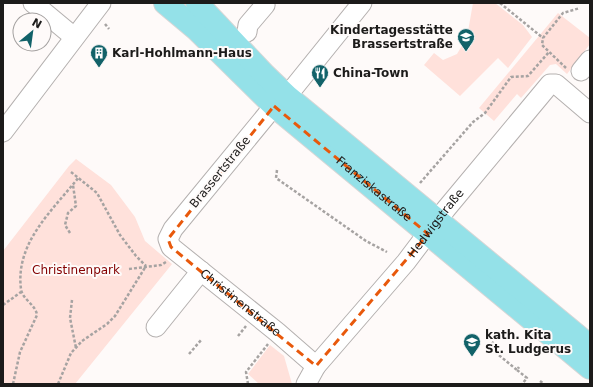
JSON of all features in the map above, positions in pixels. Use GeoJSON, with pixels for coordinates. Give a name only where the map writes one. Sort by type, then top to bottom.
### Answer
{"type":"FeatureCollection","features":[{"type":"Feature","properties":{"kind":"main road","name":"Franziskastraße"},"geometry":{"type":"LineString","coordinates":[[165,3],[280,101],[433,227],[589,361]]}},
{"type":"Feature","properties":{"kind":"main road","name":"Franziskastraße"},"geometry":{"type":"LineString","coordinates":[[197,3],[265,75],[280,101]]}},
{"type":"Feature","properties":{"kind":"street"},"geometry":{"type":"LineString","coordinates":[[33,3],[74,36]]}},
{"type":"Feature","properties":{"kind":"street"},"geometry":{"type":"LineString","coordinates":[[3,132],[74,36],[101,3]]}},
{"type":"Feature","properties":{"kind":"street"},"geometry":{"type":"LineString","coordinates":[[246,32],[248,25],[265,5],[264,3]]}},
{"type":"Feature","properties":{"kind":"street","name":"Brassertstraße"},"geometry":{"type":"LineString","coordinates":[[168,239],[173,229],[362,3]]}},
{"type":"Feature","properties":{"kind":"street","name":"Hedwigstraße"},"geometry":{"type":"LineString","coordinates":[[306,384],[316,366],[406,262],[550,84],[556,84],[590,113]]}},
{"type":"Feature","properties":{"kind":"street","name":"Christinenstraße"},"geometry":{"type":"LineString","coordinates":[[168,239],[171,248],[316,366]]}},
{"type":"Feature","properties":{"kind":"street"},"geometry":{"type":"LineString","coordinates":[[156,327],[201,271]]}},
{"type":"Feature","properties":{"kind":"path"},"geometry":{"type":"LineString","coordinates":[[500,3],[543,38]]}},
{"type":"Feature","properties":{"kind":"path"},"geometry":{"type":"LineString","coordinates":[[418,186],[473,122],[485,113],[511,77],[528,76],[549,52],[542,45],[543,38],[563,13],[580,8]]}},
{"type":"Feature","properties":{"kind":"path"},"geometry":{"type":"LineString","coordinates":[[278,170],[276,178],[366,241],[387,252]]}},
{"type":"Feature","properties":{"kind":"path"},"geometry":{"type":"LineString","coordinates":[[72,172],[102,200],[120,235],[146,266]]}},
{"type":"Feature","properties":{"kind":"path"},"geometry":{"type":"LineString","coordinates":[[13,384],[20,352],[37,315],[36,310],[21,292],[21,262],[27,245],[79,177]]}},
{"type":"Feature","properties":{"kind":"path"},"geometry":{"type":"LineString","coordinates":[[70,233],[65,225],[68,213],[76,206],[73,185]]}},
{"type":"Feature","properties":{"kind":"path"},"geometry":{"type":"LineString","coordinates":[[129,269],[161,265],[169,259]]}},
{"type":"Feature","properties":{"kind":"path"},"geometry":{"type":"LineString","coordinates":[[58,384],[68,360],[76,348],[82,340],[107,324],[115,316],[146,266]]}},
{"type":"Feature","properties":{"kind":"path"},"geometry":{"type":"LineString","coordinates":[[3,305],[21,292]]}},
{"type":"Feature","properties":{"kind":"path"},"geometry":{"type":"LineString","coordinates":[[72,300],[70,318],[76,348]]}},
{"type":"Feature","properties":{"kind":"path"},"geometry":{"type":"LineString","coordinates":[[497,338],[489,348],[518,369],[527,378],[522,384]]}},
{"type":"Feature","properties":{"kind":"path"},"geometry":{"type":"LineString","coordinates":[[189,354],[202,339]]}},
{"type":"Feature","properties":{"kind":"path"},"geometry":{"type":"LineString","coordinates":[[248,384],[246,372],[270,342]]}},
{"type":"Feature","properties":{"kind":"path"},"geometry":{"type":"LineString","coordinates":[[540,381],[544,384]]}},
{"type":"Feature","properties":{"kind":"highlighted area"},"geometry":{"type":"Polygon","coordinates":[[[274,106],[428,234],[316,366],[171,247],[168,239],[274,106]]]}},
{"type":"Feature","properties":{"kind":"green space"},"geometry":{"type":"Polygon","coordinates":[[[473,3],[495,3],[523,25],[532,37],[508,68],[498,58],[460,96],[424,65],[434,53],[443,60],[457,54],[467,37],[473,3]]]}},
{"type":"Feature","properties":{"kind":"green space"},"geometry":{"type":"Polygon","coordinates":[[[558,13],[590,38],[590,44],[567,74],[556,64],[550,65],[521,98],[517,94],[494,121],[479,108],[558,13]]]}},
{"type":"Feature","properties":{"kind":"green space","name":"Christinenpark"},"geometry":{"type":"Polygon","coordinates":[[[76,159],[111,185],[135,217],[145,241],[172,264],[75,384],[3,384],[3,251],[76,159]]]}},
{"type":"Feature","properties":{"kind":"green space"},"geometry":{"type":"Polygon","coordinates":[[[270,345],[284,356],[292,384],[259,384],[248,374],[270,345]]]}},
{"type":"Feature","properties":{"kind":"place","name":"Kindertagesstätte Brassertstraße"},"geometry":{"type":"Point","coordinates":[466,52]}},
{"type":"Feature","properties":{"kind":"place","name":"Karl-Hohlmann-Haus"},"geometry":{"type":"Point","coordinates":[99,68]}},
{"type":"Feature","properties":{"kind":"place","name":"China-Town"},"geometry":{"type":"Point","coordinates":[320,88]}},
{"type":"Feature","properties":{"kind":"place","name":"kath. Kita St. Ludgerus"},"geometry":{"type":"Point","coordinates":[472,357]}}]}
